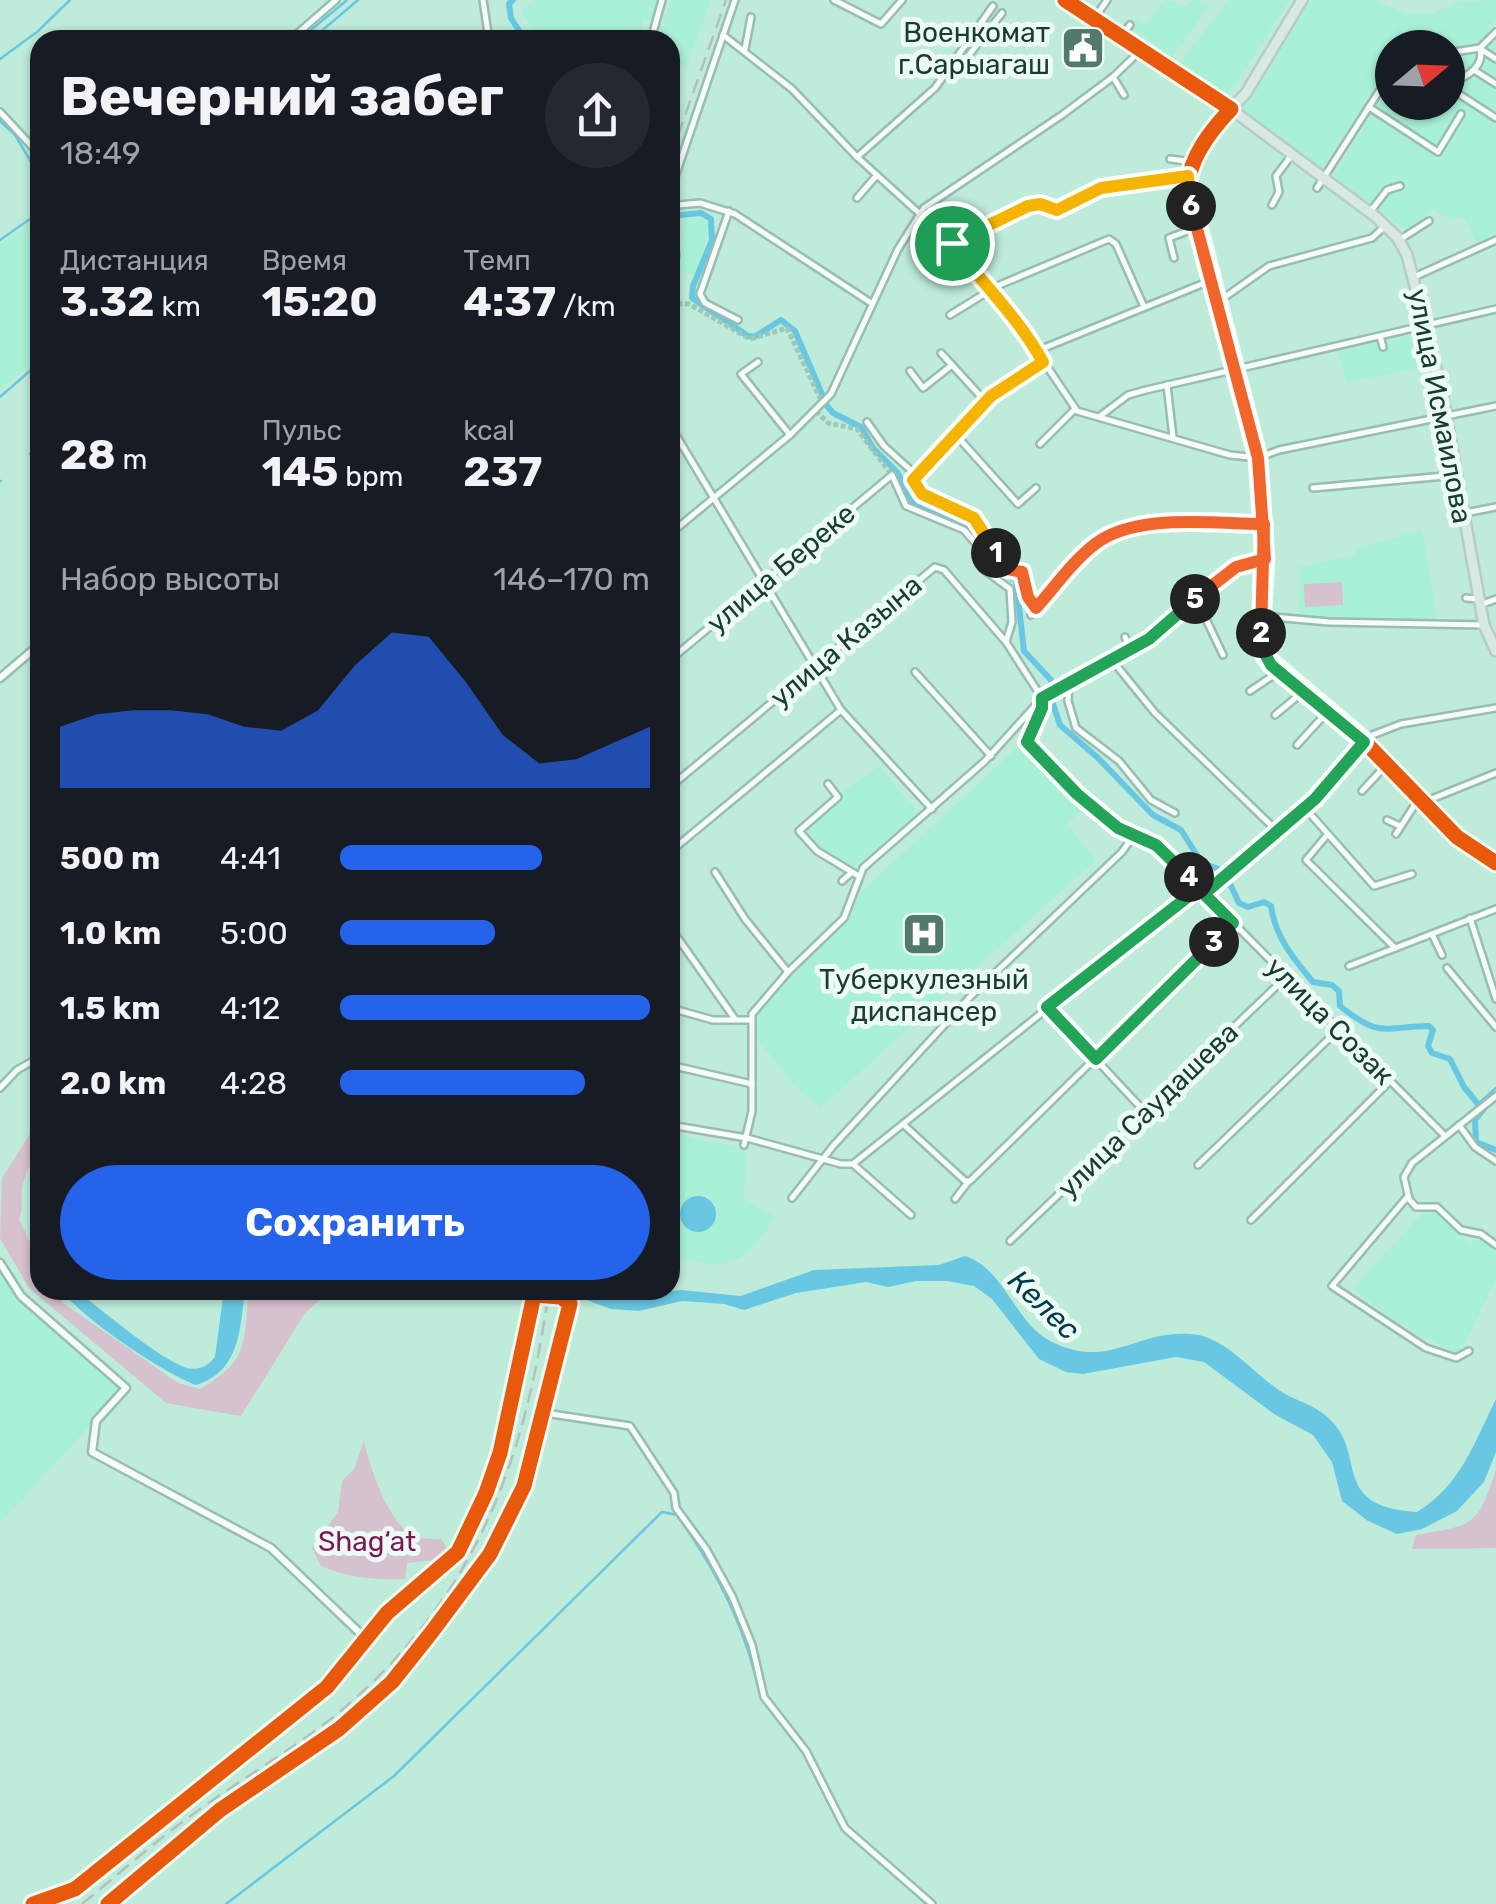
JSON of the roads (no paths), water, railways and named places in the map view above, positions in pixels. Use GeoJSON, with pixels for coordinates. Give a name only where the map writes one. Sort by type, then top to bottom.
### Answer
{"type":"FeatureCollection","features":[{"type":"Feature","properties":{"kind":"main road"},"geometry":{"type":"LineString","coordinates":[[1232,109],[1246,93],[1302,0]]}},
{"type":"Feature","properties":{"kind":"main road","name":"улица Исмаилова"},"geometry":{"type":"LineString","coordinates":[[1232,109],[1370,212],[1399,240],[1428,326],[1436,388],[1447,417],[1479,602],[1496,651]]}},
{"type":"Feature","properties":{"kind":"street"},"geometry":{"type":"LineString","coordinates":[[302,30],[336,0]]}},
{"type":"Feature","properties":{"kind":"street"},"geometry":{"type":"LineString","coordinates":[[483,0],[488,30]]}},
{"type":"Feature","properties":{"kind":"street"},"geometry":{"type":"LineString","coordinates":[[654,30],[662,0]]}},
{"type":"Feature","properties":{"kind":"street"},"geometry":{"type":"LineString","coordinates":[[680,166],[735,0]]}},
{"type":"Feature","properties":{"kind":"street"},"geometry":{"type":"LineString","coordinates":[[834,0],[882,24],[902,0]]}},
{"type":"Feature","properties":{"kind":"street"},"geometry":{"type":"LineString","coordinates":[[1065,0],[1232,109],[1218,123],[1188,176],[1258,458],[1265,559],[1262,648],[1268,662],[1363,740],[1457,837],[1496,863]]}},
{"type":"Feature","properties":{"kind":"street"},"geometry":{"type":"LineString","coordinates":[[1094,19],[1106,0]]}},
{"type":"Feature","properties":{"kind":"street"},"geometry":{"type":"LineString","coordinates":[[858,157],[935,88],[994,6]]}},
{"type":"Feature","properties":{"kind":"street"},"geometry":{"type":"LineString","coordinates":[[954,64],[964,60],[1002,12]]}},
{"type":"Feature","properties":{"kind":"street"},"geometry":{"type":"LineString","coordinates":[[745,49],[751,17]]}},
{"type":"Feature","properties":{"kind":"street"},"geometry":{"type":"LineString","coordinates":[[1120,36],[1130,25]]}},
{"type":"Feature","properties":{"kind":"street"},"geometry":{"type":"LineString","coordinates":[[976,29],[985,35]]}},
{"type":"Feature","properties":{"kind":"street"},"geometry":{"type":"LineString","coordinates":[[1465,48],[1496,32]]}},
{"type":"Feature","properties":{"kind":"street"},"geometry":{"type":"LineString","coordinates":[[722,35],[792,89],[858,157],[952,243],[1037,351],[1076,409],[1230,455],[1258,458],[1279,450],[1496,406]]}},
{"type":"Feature","properties":{"kind":"street"},"geometry":{"type":"LineString","coordinates":[[1474,46],[1496,59]]}},
{"type":"Feature","properties":{"kind":"street"},"geometry":{"type":"LineString","coordinates":[[1465,75],[1480,60],[1474,46]]}},
{"type":"Feature","properties":{"kind":"street"},"geometry":{"type":"LineString","coordinates":[[680,526],[790,434],[830,394],[898,249],[924,208],[1114,77],[1142,50]]}},
{"type":"Feature","properties":{"kind":"street"},"geometry":{"type":"LineString","coordinates":[[1474,70],[1496,84]]}},
{"type":"Feature","properties":{"kind":"street"},"geometry":{"type":"LineString","coordinates":[[1114,77],[1124,95]]}},
{"type":"Feature","properties":{"kind":"street"},"geometry":{"type":"LineString","coordinates":[[1317,188],[1375,97]]}},
{"type":"Feature","properties":{"kind":"street"},"geometry":{"type":"LineString","coordinates":[[1465,97],[1496,118]]}},
{"type":"Feature","properties":{"kind":"street"},"geometry":{"type":"LineString","coordinates":[[1369,107],[1375,111]]}},
{"type":"Feature","properties":{"kind":"street"},"geometry":{"type":"LineString","coordinates":[[0,112],[30,144]]}},
{"type":"Feature","properties":{"kind":"street"},"geometry":{"type":"LineString","coordinates":[[1389,120],[1438,152],[1457,120]]}},
{"type":"Feature","properties":{"kind":"street"},"geometry":{"type":"LineString","coordinates":[[1272,205],[1279,192],[1276,176],[1293,154]]}},
{"type":"Feature","properties":{"kind":"street"},"geometry":{"type":"LineString","coordinates":[[1170,159],[1194,162]]}},
{"type":"Feature","properties":{"kind":"street"},"geometry":{"type":"LineString","coordinates":[[857,198],[877,175]]}},
{"type":"Feature","properties":{"kind":"street"},"geometry":{"type":"LineString","coordinates":[[952,243],[1036,204],[1057,210],[1101,188],[1188,176]]}},
{"type":"Feature","properties":{"kind":"street"},"geometry":{"type":"LineString","coordinates":[[1370,212],[1387,190],[1400,186]]}},
{"type":"Feature","properties":{"kind":"street"},"geometry":{"type":"LineString","coordinates":[[680,206],[700,203],[729,211],[871,303]]}},
{"type":"Feature","properties":{"kind":"street"},"geometry":{"type":"LineString","coordinates":[[729,211],[700,294],[706,303],[738,320]]}},
{"type":"Feature","properties":{"kind":"street"},"geometry":{"type":"LineString","coordinates":[[1399,240],[1428,222]]}},
{"type":"Feature","properties":{"kind":"street"},"geometry":{"type":"LineString","coordinates":[[1218,302],[1270,266],[1372,238],[1386,225]]}},
{"type":"Feature","properties":{"kind":"street"},"geometry":{"type":"LineString","coordinates":[[1174,258],[1169,238],[1198,228]]}},
{"type":"Feature","properties":{"kind":"street"},"geometry":{"type":"LineString","coordinates":[[950,315],[990,291],[1110,240],[1116,244],[1144,307]]}},
{"type":"Feature","properties":{"kind":"street"},"geometry":{"type":"LineString","coordinates":[[1414,277],[1496,240]]}},
{"type":"Feature","properties":{"kind":"street"},"geometry":{"type":"LineString","coordinates":[[1037,351],[1212,280]]}},
{"type":"Feature","properties":{"kind":"street"},"geometry":{"type":"LineString","coordinates":[[1099,417],[1128,395],[1496,310]]}},
{"type":"Feature","properties":{"kind":"street"},"geometry":{"type":"LineString","coordinates":[[1380,336],[1383,347]]}},
{"type":"Feature","properties":{"kind":"street"},"geometry":{"type":"LineString","coordinates":[[940,353],[985,401]]}},
{"type":"Feature","properties":{"kind":"street"},"geometry":{"type":"LineString","coordinates":[[758,362],[741,374],[790,434]]}},
{"type":"Feature","properties":{"kind":"street"},"geometry":{"type":"LineString","coordinates":[[1036,608],[1028,597],[1022,572],[1001,567],[989,537],[974,518],[922,494],[913,484],[916,475],[985,401],[1043,362]]}},
{"type":"Feature","properties":{"kind":"street"},"geometry":{"type":"LineString","coordinates":[[910,371],[923,388],[952,365]]}},
{"type":"Feature","properties":{"kind":"street"},"geometry":{"type":"LineString","coordinates":[[1154,380],[1156,388]]}},
{"type":"Feature","properties":{"kind":"street"},"geometry":{"type":"LineString","coordinates":[[1167,385],[1174,438]]}},
{"type":"Feature","properties":{"kind":"street"},"geometry":{"type":"LineString","coordinates":[[1040,444],[1076,409]]}},
{"type":"Feature","properties":{"kind":"street"},"geometry":{"type":"LineString","coordinates":[[867,422],[884,446],[916,475]]}},
{"type":"Feature","properties":{"kind":"street"},"geometry":{"type":"LineString","coordinates":[[955,434],[1018,504],[1036,488]]}},
{"type":"Feature","properties":{"kind":"street"},"geometry":{"type":"LineString","coordinates":[[680,441],[841,710],[932,808]]}},
{"type":"Feature","properties":{"kind":"street","name":"улица Береке"},"geometry":{"type":"LineString","coordinates":[[680,652],[892,475],[906,506],[964,530],[976,545],[983,569],[1010,588],[1012,622],[1006,642]]}},
{"type":"Feature","properties":{"kind":"street"},"geometry":{"type":"LineString","coordinates":[[1313,488],[1456,475]]}},
{"type":"Feature","properties":{"kind":"street"},"geometry":{"type":"LineString","coordinates":[[1462,514],[1496,507]]}},
{"type":"Feature","properties":{"kind":"street"},"geometry":{"type":"LineString","coordinates":[[1031,615],[1087,551],[1120,532],[1156,526],[1264,524]]}},
{"type":"Feature","properties":{"kind":"street"},"geometry":{"type":"LineString","coordinates":[[842,881],[991,756],[1050,691],[1131,650],[1179,616],[1236,567],[1265,559]]}},
{"type":"Feature","properties":{"kind":"street","name":"улица Казына"},"geometry":{"type":"LineString","coordinates":[[680,779],[937,566],[1006,642],[1042,698]]}},
{"type":"Feature","properties":{"kind":"street"},"geometry":{"type":"LineString","coordinates":[[1196,598],[1223,655]]}},
{"type":"Feature","properties":{"kind":"street"},"geometry":{"type":"LineString","coordinates":[[1466,598],[1479,602],[1496,598]]}},
{"type":"Feature","properties":{"kind":"street"},"geometry":{"type":"LineString","coordinates":[[1288,618],[1300,615]]}},
{"type":"Feature","properties":{"kind":"street"},"geometry":{"type":"LineString","coordinates":[[1261,616],[1329,622],[1484,625]]}},
{"type":"Feature","properties":{"kind":"street"},"geometry":{"type":"LineString","coordinates":[[1126,637],[1131,650]]}},
{"type":"Feature","properties":{"kind":"street"},"geometry":{"type":"LineString","coordinates":[[0,678],[30,652]]}},
{"type":"Feature","properties":{"kind":"street"},"geometry":{"type":"LineString","coordinates":[[1112,660],[1155,713],[1278,833]]}},
{"type":"Feature","properties":{"kind":"street"},"geometry":{"type":"LineString","coordinates":[[915,672],[991,756]]}},
{"type":"Feature","properties":{"kind":"street"},"geometry":{"type":"LineString","coordinates":[[1250,691],[1280,672]]}},
{"type":"Feature","properties":{"kind":"street"},"geometry":{"type":"LineString","coordinates":[[1070,679],[1068,698],[1076,728],[1119,761],[1151,800],[1174,813]]}},
{"type":"Feature","properties":{"kind":"street"},"geometry":{"type":"LineString","coordinates":[[1275,715],[1304,691]]}},
{"type":"Feature","properties":{"kind":"street","name":"улица Созак"},"geometry":{"type":"LineString","coordinates":[[1042,698],[1027,747],[1118,828],[1156,845],[1445,1136]]}},
{"type":"Feature","properties":{"kind":"street"},"geometry":{"type":"LineString","coordinates":[[1204,894],[1305,808],[1363,740],[1401,724],[1496,708]]}},
{"type":"Feature","properties":{"kind":"street"},"geometry":{"type":"LineString","coordinates":[[680,844],[841,710]]}},
{"type":"Feature","properties":{"kind":"street"},"geometry":{"type":"LineString","coordinates":[[1297,744],[1328,711]]}},
{"type":"Feature","properties":{"kind":"street"},"geometry":{"type":"LineString","coordinates":[[1362,792],[1386,765]]}},
{"type":"Feature","properties":{"kind":"street"},"geometry":{"type":"LineString","coordinates":[[1396,834],[1412,807],[1496,773]]}},
{"type":"Feature","properties":{"kind":"street"},"geometry":{"type":"LineString","coordinates":[[828,784],[838,797],[799,832],[817,852],[854,874]]}},
{"type":"Feature","properties":{"kind":"street"},"geometry":{"type":"LineString","coordinates":[[1305,808],[1374,886],[1394,875],[1412,874]]}},
{"type":"Feature","properties":{"kind":"street"},"geometry":{"type":"LineString","coordinates":[[1387,820],[1400,826]]}},
{"type":"Feature","properties":{"kind":"street"},"geometry":{"type":"LineString","coordinates":[[792,1198],[823,1158],[970,997],[1122,852],[1134,835]]}},
{"type":"Feature","properties":{"kind":"street"},"geometry":{"type":"LineString","coordinates":[[1326,835],[1306,860],[1395,948]]}},
{"type":"Feature","properties":{"kind":"street"},"geometry":{"type":"LineString","coordinates":[[716,872],[745,919],[788,972]]}},
{"type":"Feature","properties":{"kind":"street"},"geometry":{"type":"LineString","coordinates":[[745,1142],[752,1084],[751,1020],[755,1009],[844,918],[854,896],[854,874]]}},
{"type":"Feature","properties":{"kind":"street"},"geometry":{"type":"LineString","coordinates":[[854,1164],[1199,888]]}},
{"type":"Feature","properties":{"kind":"street"},"geometry":{"type":"LineString","coordinates":[[1349,966],[1496,910]]}},
{"type":"Feature","properties":{"kind":"street"},"geometry":{"type":"LineString","coordinates":[[1470,918],[1496,998]]}},
{"type":"Feature","properties":{"kind":"street"},"geometry":{"type":"LineString","coordinates":[[955,1200],[968,1182],[1233,923]]}},
{"type":"Feature","properties":{"kind":"street"},"geometry":{"type":"LineString","coordinates":[[1432,934],[1442,955]]}},
{"type":"Feature","properties":{"kind":"street"},"geometry":{"type":"LineString","coordinates":[[680,941],[734,1019]]}},
{"type":"Feature","properties":{"kind":"street"},"geometry":{"type":"LineString","coordinates":[[1447,968],[1482,1011],[1492,1012],[1496,1027]]}},
{"type":"Feature","properties":{"kind":"street","name":"улица Саудашева"},"geometry":{"type":"LineString","coordinates":[[1010,1241],[1285,978]]}},
{"type":"Feature","properties":{"kind":"street"},"geometry":{"type":"LineString","coordinates":[[1047,1007],[1146,1113]]}},
{"type":"Feature","properties":{"kind":"street"},"geometry":{"type":"LineString","coordinates":[[680,1011],[713,1020],[751,1020]]}},
{"type":"Feature","properties":{"kind":"street"},"geometry":{"type":"LineString","coordinates":[[1198,1165],[1339,1029]]}},
{"type":"Feature","properties":{"kind":"street"},"geometry":{"type":"LineString","coordinates":[[0,1088],[17,1070],[30,1063]]}},
{"type":"Feature","properties":{"kind":"street"},"geometry":{"type":"LineString","coordinates":[[680,1067],[752,1084]]}},
{"type":"Feature","properties":{"kind":"street"},"geometry":{"type":"LineString","coordinates":[[1250,1220],[1390,1081]]}},
{"type":"Feature","properties":{"kind":"street"},"geometry":{"type":"LineString","coordinates":[[1496,1096],[1409,1167],[1404,1177],[1408,1196],[1416,1207],[1436,1206],[1461,1230],[1481,1234],[1496,1245]]}},
{"type":"Feature","properties":{"kind":"street"},"geometry":{"type":"LineString","coordinates":[[904,1125],[968,1182]]}},
{"type":"Feature","properties":{"kind":"street"},"geometry":{"type":"LineString","coordinates":[[1459,1125],[1475,1147],[1496,1161]]}},
{"type":"Feature","properties":{"kind":"street"},"geometry":{"type":"LineString","coordinates":[[680,1127],[854,1164],[910,1214]]}},
{"type":"Feature","properties":{"kind":"street"},"geometry":{"type":"LineString","coordinates":[[1408,1196],[1332,1286],[1426,1348],[1456,1358],[1469,1351]]}},
{"type":"Feature","properties":{"kind":"street"},"geometry":{"type":"LineString","coordinates":[[0,1262],[21,1296],[126,1388],[96,1422],[92,1452],[271,1548],[364,1637]]}},
{"type":"Feature","properties":{"kind":"street"},"geometry":{"type":"LineString","coordinates":[[33,1904],[75,1889],[327,1686],[364,1637],[458,1552],[486,1494],[500,1453],[533,1300]]}},
{"type":"Feature","properties":{"kind":"street"},"geometry":{"type":"LineString","coordinates":[[108,1904],[220,1810],[339,1729],[392,1682],[490,1554],[524,1486],[545,1412],[570,1304],[560,1300]]}},
{"type":"Feature","properties":{"kind":"street"},"geometry":{"type":"LineString","coordinates":[[545,1412],[630,1426],[674,1493],[676,1508],[706,1549],[732,1596],[752,1644],[764,1696],[806,1751],[845,1828],[932,1904]]}},
{"type":"Feature","properties":{"kind":"water"},"geometry":{"type":"Polygon","coordinates":[[[698,1196],[711,1201],[716,1214],[711,1227],[698,1232],[685,1227],[680,1214],[685,1201],[698,1196]]]}},
{"type":"Feature","properties":{"kind":"water","name":"Келес"},"geometry":{"type":"Polygon","coordinates":[[[965,1256],[979,1263],[1000,1284],[1027,1322],[1050,1341],[1071,1349],[1106,1351],[1171,1334],[1204,1336],[1217,1342],[1275,1388],[1317,1409],[1336,1427],[1345,1442],[1359,1487],[1370,1499],[1388,1507],[1417,1512],[1445,1489],[1465,1462],[1496,1399],[1496,1452],[1484,1482],[1457,1511],[1422,1529],[1397,1534],[1368,1521],[1342,1501],[1332,1462],[1313,1435],[1274,1414],[1204,1362],[1176,1357],[1083,1374],[1066,1372],[1039,1359],[992,1299],[974,1286],[916,1281],[888,1287],[866,1282],[796,1293],[744,1310],[724,1304],[682,1301],[639,1311],[611,1309],[587,1300],[680,1300],[681,1290],[741,1296],[814,1270],[939,1265],[965,1256]]]}},
{"type":"Feature","properties":{"kind":"water"},"geometry":{"type":"Polygon","coordinates":[[[88,1300],[161,1354],[195,1369],[215,1357],[223,1300],[244,1300],[239,1334],[230,1360],[211,1379],[196,1385],[124,1344],[72,1302],[88,1300]]]}},
{"type":"Feature","properties":{"kind":"waterway"},"geometry":{"type":"LineString","coordinates":[[39,30],[70,0]]}},
{"type":"Feature","properties":{"kind":"waterway"},"geometry":{"type":"LineString","coordinates":[[311,30],[347,0]]}},
{"type":"Feature","properties":{"kind":"waterway"},"geometry":{"type":"LineString","coordinates":[[323,30],[358,0]]}},
{"type":"Feature","properties":{"kind":"waterway"},"geometry":{"type":"LineString","coordinates":[[513,0],[509,4],[511,18],[519,30]]}},
{"type":"Feature","properties":{"kind":"waterway"},"geometry":{"type":"LineString","coordinates":[[0,59],[30,37]]}},
{"type":"Feature","properties":{"kind":"waterway"},"geometry":{"type":"LineString","coordinates":[[0,121],[15,135],[30,160]]}},
{"type":"Feature","properties":{"kind":"waterway"},"geometry":{"type":"LineString","coordinates":[[680,215],[701,213],[711,219],[712,240],[692,298],[748,336],[754,337],[781,320],[795,331],[827,406],[861,427],[873,448],[897,472],[915,506],[982,533],[987,567],[1016,580],[1024,651],[1051,680],[1060,725],[1153,815],[1181,830],[1202,863],[1224,871],[1239,903],[1248,907],[1264,902],[1271,906],[1281,938],[1292,956],[1313,982],[1332,985],[1339,991],[1340,1006],[1373,1027],[1429,1026],[1433,1030],[1428,1046],[1432,1053],[1450,1059],[1464,1087],[1483,1110],[1475,1120],[1476,1142],[1496,1150]]}},
{"type":"Feature","properties":{"kind":"waterway"},"geometry":{"type":"LineString","coordinates":[[0,240],[30,219]]}},
{"type":"Feature","properties":{"kind":"waterway"},"geometry":{"type":"LineString","coordinates":[[0,397],[30,371]]}},
{"type":"Feature","properties":{"kind":"waterway"},"geometry":{"type":"LineString","coordinates":[[1479,1103],[1496,1088]]}},
{"type":"Feature","properties":{"kind":"waterway"},"geometry":{"type":"LineString","coordinates":[[226,1904],[394,1776],[662,1512],[677,1515],[718,1580],[739,1625],[761,1699]]}},
{"type":"Feature","properties":{"kind":"tunnel"},"geometry":{"type":"LineString","coordinates":[[680,304],[689,304],[750,339],[787,328],[822,402]]}},
{"type":"Feature","properties":{"kind":"tunnel"},"geometry":{"type":"LineString","coordinates":[[816,411],[828,423],[857,429],[892,475]]}},
{"type":"Feature","properties":{"kind":"railway"},"geometry":{"type":"LineString","coordinates":[[680,130],[726,0]]}},
{"type":"Feature","properties":{"kind":"railway"},"geometry":{"type":"LineString","coordinates":[[82,1904],[185,1820],[343,1709],[390,1665],[429,1619],[488,1520],[509,1467],[526,1411],[547,1300]]}},
{"type":"Feature","properties":{"kind":"place","name":"Военкомат г.Сарыагаш"},"geometry":{"type":"Point","coordinates":[1083,48]}},
{"type":"Feature","properties":{"kind":"place","name":"Туберкулезный диспансер"},"geometry":{"type":"Point","coordinates":[924,934]}},
{"type":"Feature","properties":{"kind":"park label","name":"Shag‘at"},"geometry":{"type":"Point","coordinates":[367,1541]}}]}
